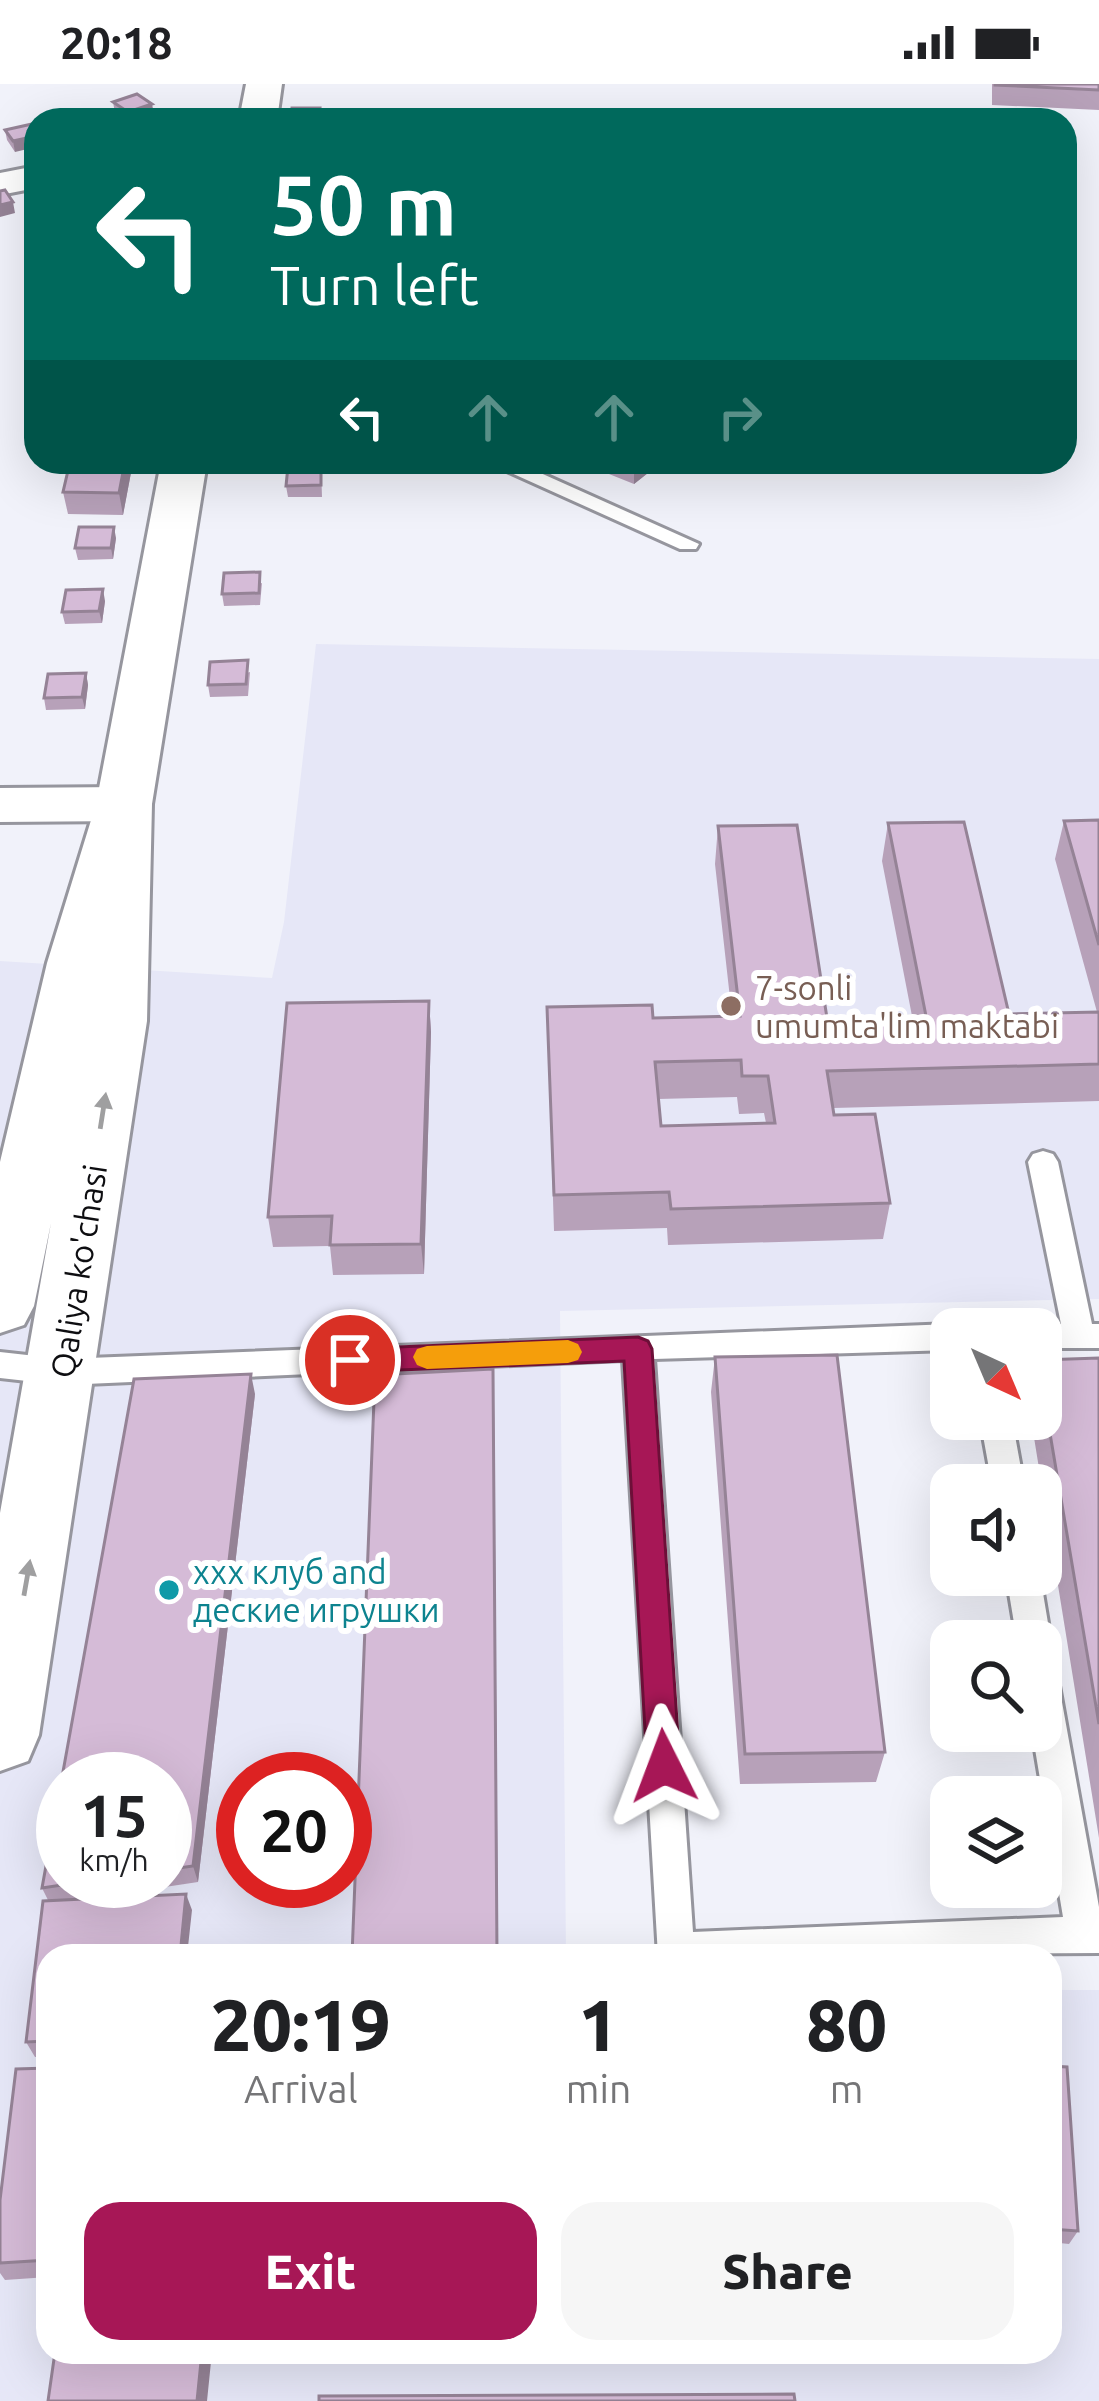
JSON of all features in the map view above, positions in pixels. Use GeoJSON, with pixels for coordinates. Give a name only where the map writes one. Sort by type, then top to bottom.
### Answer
{"type":"FeatureCollection","features":[{"type":"Feature","properties":{"kind":"main road","name":"Qaliya ko'chasi"},"geometry":{"type":"LineString","coordinates":[[0,1306],[76,964],[124,804],[182,474]]}},
{"type":"Feature","properties":{"kind":"main road","name":"Qaliya ko'chasi"},"geometry":{"type":"LineString","coordinates":[[0,1735],[31,1369],[117,1021],[124,804]]}},
{"type":"Feature","properties":{"kind":"street"},"geometry":{"type":"LineString","coordinates":[[0,805],[124,804]]}},
{"type":"Feature","properties":{"kind":"lane"},"geometry":{"type":"LineString","coordinates":[[526,474],[688,544]]}},
{"type":"Feature","properties":{"kind":"lane"},"geometry":{"type":"LineString","coordinates":[[1042,1162],[1089,1336]]}},
{"type":"Feature","properties":{"kind":"lane"},"geometry":{"type":"LineString","coordinates":[[31,1369],[930,1338]]}},
{"type":"Feature","properties":{"kind":"lane"},"geometry":{"type":"LineString","coordinates":[[638,1349],[675,1944]]}},
{"type":"Feature","properties":{"kind":"lane"},"geometry":{"type":"LineString","coordinates":[[871,1944],[1092,1935],[1055,1752]]}},
{"type":"Feature","properties":{"kind":"shaded area"},"geometry":{"type":"Polygon","coordinates":[[[316,644],[1099,659],[1099,1299],[560,1311],[566,1944],[36,1944],[36,2364],[1062,2364],[1062,1990],[1099,1990],[1099,2401],[0,2401],[0,961],[272,978],[284,922],[316,644]]]}},
{"type":"Feature","properties":{"kind":"building"},"geometry":{"type":"Polygon","coordinates":[[[1099,84],[1099,90],[995,85],[1099,84]]]}},
{"type":"Feature","properties":{"kind":"building"},"geometry":{"type":"Polygon","coordinates":[[[137,94],[152,104],[122,108],[113,102],[137,94]]]}},
{"type":"Feature","properties":{"kind":"building"},"geometry":{"type":"Polygon","coordinates":[[[24,126],[24,139],[13,141],[5,130],[24,126]]]}},
{"type":"Feature","properties":{"kind":"building"},"geometry":{"type":"Polygon","coordinates":[[[5,190],[13,202],[0,205],[0,191],[5,190]]]}},
{"type":"Feature","properties":{"kind":"building"},"geometry":{"type":"Polygon","coordinates":[[[67,474],[123,474],[119,493],[63,492],[67,474]]]}},
{"type":"Feature","properties":{"kind":"building"},"geometry":{"type":"Polygon","coordinates":[[[287,474],[321,474],[321,485],[286,486],[287,474]]]}},
{"type":"Feature","properties":{"kind":"building"},"geometry":{"type":"Polygon","coordinates":[[[79,527],[114,527],[111,548],[75,548],[79,527]]]}},
{"type":"Feature","properties":{"kind":"building"},"geometry":{"type":"Polygon","coordinates":[[[260,572],[259,593],[222,594],[224,573],[260,572]]]}},
{"type":"Feature","properties":{"kind":"building"},"geometry":{"type":"Polygon","coordinates":[[[103,589],[99,611],[62,612],[66,590],[103,589]]]}},
{"type":"Feature","properties":{"kind":"building"},"geometry":{"type":"Polygon","coordinates":[[[248,660],[246,684],[208,685],[210,662],[248,660]]]}},
{"type":"Feature","properties":{"kind":"building"},"geometry":{"type":"Polygon","coordinates":[[[86,673],[82,697],[44,698],[48,674],[86,673]]]}},
{"type":"Feature","properties":{"kind":"building"},"geometry":{"type":"Polygon","coordinates":[[[1099,820],[1099,945],[1064,821],[1099,820]]]}},
{"type":"Feature","properties":{"kind":"building"},"geometry":{"type":"Polygon","coordinates":[[[964,822],[1009,1014],[1099,1012],[1099,1064],[827,1071],[834,1115],[875,1114],[890,1203],[671,1209],[669,1192],[554,1195],[547,1007],[652,1005],[653,1018],[740,1016],[718,826],[797,825],[827,1018],[926,1016],[888,823],[964,822]],[[741,1060],[655,1062],[661,1126],[775,1123],[768,1076],[742,1076],[741,1060]]]}},
{"type":"Feature","properties":{"kind":"building"},"geometry":{"type":"Polygon","coordinates":[[[429,1001],[421,1244],[330,1245],[332,1216],[268,1217],[287,1003],[429,1001]]]}},
{"type":"Feature","properties":{"kind":"building"},"geometry":{"type":"Polygon","coordinates":[[[837,1355],[885,1752],[745,1754],[715,1357],[837,1355]]]}},
{"type":"Feature","properties":{"kind":"building"},"geometry":{"type":"Polygon","coordinates":[[[1099,1358],[1099,1724],[1062,1505],[1062,1464],[1055,1464],[1051,1440],[1062,1440],[1062,1359],[1099,1358]]]}},
{"type":"Feature","properties":{"kind":"building"},"geometry":{"type":"Polygon","coordinates":[[[493,1369],[497,1944],[352,1944],[354,1908],[372,1908],[372,1752],[360,1752],[375,1375],[493,1369]]]}},
{"type":"Feature","properties":{"kind":"building","name":"ххх клуб and деские игрушки"},"geometry":{"type":"Polygon","coordinates":[[[251,1374],[192,1866],[192,1752],[67,1752],[134,1379],[251,1374]]]}},
{"type":"Feature","properties":{"kind":"building"},"geometry":{"type":"Polygon","coordinates":[[[42,1908],[185,1908],[181,1944],[38,1944],[42,1908]]]}},
{"type":"Feature","properties":{"kind":"building"},"geometry":{"type":"Polygon","coordinates":[[[36,1959],[36,2042],[26,2042],[36,1959]]]}},
{"type":"Feature","properties":{"kind":"building"},"geometry":{"type":"Polygon","coordinates":[[[1062,2067],[1067,2067],[1078,2231],[1062,2230],[1062,2067]]]}},
{"type":"Feature","properties":{"kind":"building"},"geometry":{"type":"Polygon","coordinates":[[[36,2068],[36,2261],[0,2263],[0,2200],[16,2069],[36,2068]]]}},
{"type":"Feature","properties":{"kind":"building"},"geometry":{"type":"Polygon","coordinates":[[[53,2364],[201,2364],[197,2401],[48,2401],[53,2364]]]}},
{"type":"Feature","properties":{"kind":"building"},"geometry":{"type":"Polygon","coordinates":[[[794,2394],[795,2401],[319,2401],[319,2396],[794,2394]]]}},
{"type":"Feature","properties":{"kind":"slow traffic"},"geometry":{"type":"LineString","coordinates":[[427,1357],[568,1352]]}},
{"type":"Feature","properties":{"kind":"place","name":"7-sonli umumta'lim maktabi"},"geometry":{"type":"Point","coordinates":[731,1006]}},
{"type":"Feature","properties":{"kind":"place","name":"ххх клуб and деские игрушки"},"geometry":{"type":"Point","coordinates":[169,1590]}},
{"type":"Feature","properties":{"kind":"route"},"geometry":{"type":"LineString","coordinates":[[350,1360],[638,1349],[664,1766]]}}]}
